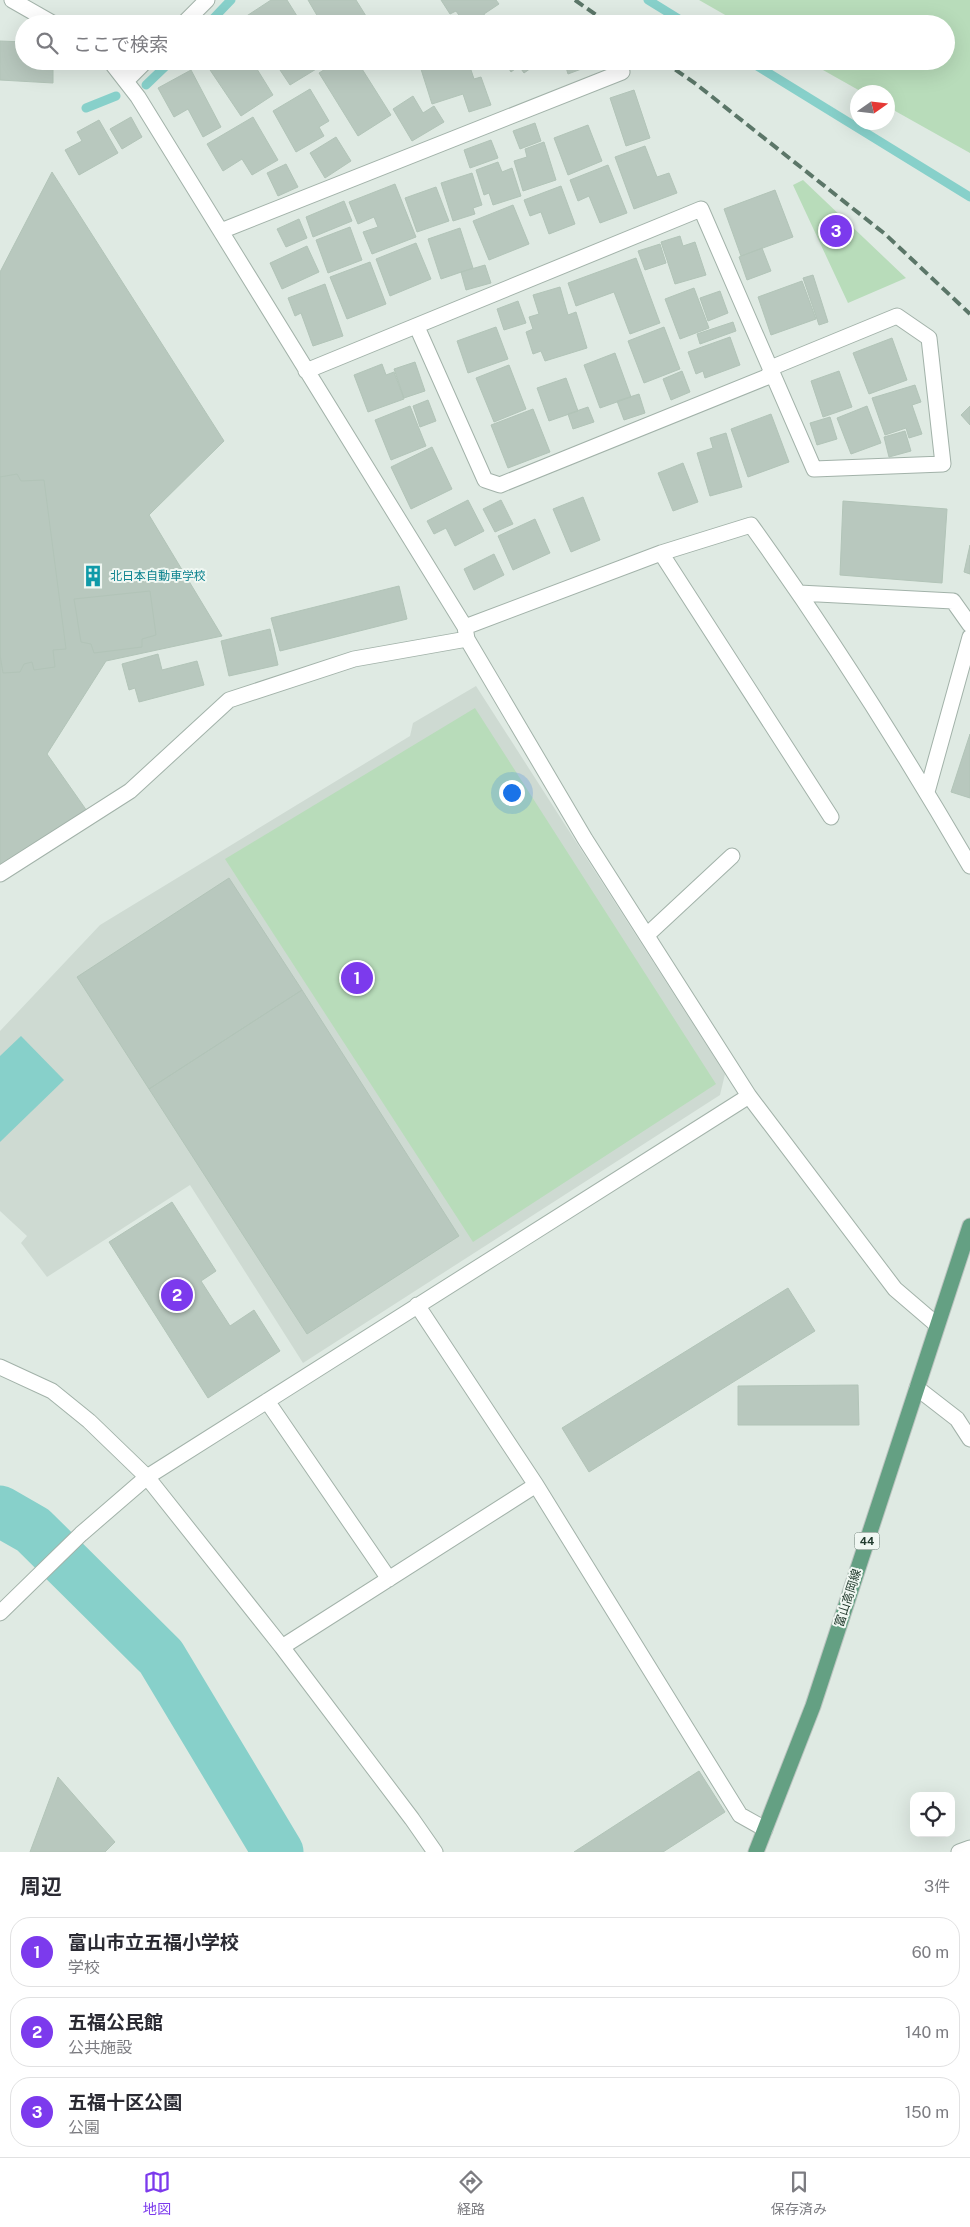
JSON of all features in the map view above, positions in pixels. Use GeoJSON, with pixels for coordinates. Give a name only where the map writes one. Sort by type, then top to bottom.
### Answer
{"type":"FeatureCollection","features":[{"type":"Feature","properties":{"kind":"main road","name":"富山高岡線"},"geometry":{"type":"LineString","coordinates":[[756,1852],[813,1706],[970,1226]]}},
{"type":"Feature","properties":{"kind":"street"},"geometry":{"type":"LineString","coordinates":[[12,0],[38,15]]}},
{"type":"Feature","properties":{"kind":"street"},"geometry":{"type":"LineString","coordinates":[[192,15],[207,0]]}},
{"type":"Feature","properties":{"kind":"street"},"geometry":{"type":"LineString","coordinates":[[117,70],[221,231],[466,633],[585,839],[749,1096],[895,1288],[937,1325]]}},
{"type":"Feature","properties":{"kind":"street"},"geometry":{"type":"LineString","coordinates":[[126,81],[137,70]]}},
{"type":"Feature","properties":{"kind":"street"},"geometry":{"type":"LineString","coordinates":[[221,231],[622,72]]}},
{"type":"Feature","properties":{"kind":"street"},"geometry":{"type":"LineString","coordinates":[[306,371],[701,209],[771,371],[814,469],[944,464],[929,338],[897,316],[773,367],[771,371],[767,377],[500,485],[485,480],[416,327]]}},
{"type":"Feature","properties":{"kind":"street"},"geometry":{"type":"LineString","coordinates":[[0,874],[130,791],[229,700],[354,659],[466,633],[661,553],[751,525],[800,593],[927,792],[970,866]]}},
{"type":"Feature","properties":{"kind":"street"},"geometry":{"type":"LineString","coordinates":[[661,553],[831,817]]}},
{"type":"Feature","properties":{"kind":"street"},"geometry":{"type":"LineString","coordinates":[[800,593],[953,600],[970,625]]}},
{"type":"Feature","properties":{"kind":"street"},"geometry":{"type":"LineString","coordinates":[[927,792],[970,637]]}},
{"type":"Feature","properties":{"kind":"street"},"geometry":{"type":"LineString","coordinates":[[647,935],[732,856]]}},
{"type":"Feature","properties":{"kind":"street"},"geometry":{"type":"LineString","coordinates":[[0,1613],[80,1534],[146,1477],[749,1096]]}},
{"type":"Feature","properties":{"kind":"street"},"geometry":{"type":"LineString","coordinates":[[417,1306],[536,1484],[740,1815],[764,1829]]}},
{"type":"Feature","properties":{"kind":"street"},"geometry":{"type":"LineString","coordinates":[[0,1367],[52,1392],[89,1421],[146,1477],[282,1647],[435,1852]]}},
{"type":"Feature","properties":{"kind":"street"},"geometry":{"type":"LineString","coordinates":[[917,1388],[957,1419],[970,1439]]}},
{"type":"Feature","properties":{"kind":"street"},"geometry":{"type":"LineString","coordinates":[[267,1401],[389,1579]]}},
{"type":"Feature","properties":{"kind":"street"},"geometry":{"type":"LineString","coordinates":[[282,1647],[536,1484]]}},
{"type":"Feature","properties":{"kind":"street"},"geometry":{"type":"LineString","coordinates":[[959,1852],[970,1848]]}},
{"type":"Feature","properties":{"kind":"shaded area"},"geometry":{"type":"Polygon","coordinates":[[[476,686],[725,1074],[720,1095],[303,1363],[190,1185],[47,1277],[21,1243],[27,1236],[0,1211],[0,1031],[100,925],[410,736],[413,723],[476,686]]]}},
{"type":"Feature","properties":{"kind":"green space"},"geometry":{"type":"Polygon","coordinates":[[[699,0],[970,0],[970,153],[895,111],[895,85],[850,85],[823,70],[955,70],[955,15],[725,15],[699,0]]]}},
{"type":"Feature","properties":{"kind":"green space"},"geometry":{"type":"Polygon","coordinates":[[[803,180],[906,278],[848,303],[793,185],[803,180]]]}},
{"type":"Feature","properties":{"kind":"green space"},"geometry":{"type":"Polygon","coordinates":[[[475,708],[716,1084],[473,1242],[225,859],[475,708]]]}},
{"type":"Feature","properties":{"kind":"water"},"geometry":{"type":"Polygon","coordinates":[[[21,1036],[64,1080],[0,1142],[0,1056],[21,1036]]]}},
{"type":"Feature","properties":{"kind":"building"},"geometry":{"type":"Polygon","coordinates":[[[271,0],[287,0],[296,15],[248,15],[271,0]]]}},
{"type":"Feature","properties":{"kind":"building"},"geometry":{"type":"Polygon","coordinates":[[[308,0],[356,0],[365,15],[317,15],[308,0]]]}},
{"type":"Feature","properties":{"kind":"building"},"geometry":{"type":"Polygon","coordinates":[[[441,0],[496,0],[499,4],[484,15],[459,15],[456,11],[450,14],[441,0]]]}},
{"type":"Feature","properties":{"kind":"building"},"geometry":{"type":"Polygon","coordinates":[[[0,41],[15,42],[15,70],[53,70],[53,83],[0,80],[0,41]]]}},
{"type":"Feature","properties":{"kind":"building"},"geometry":{"type":"Polygon","coordinates":[[[191,70],[221,127],[203,137],[188,109],[174,117],[158,88],[191,70]]]}},
{"type":"Feature","properties":{"kind":"building"},"geometry":{"type":"Polygon","coordinates":[[[210,70],[258,70],[273,95],[241,116],[210,70]]]}},
{"type":"Feature","properties":{"kind":"building"},"geometry":{"type":"Polygon","coordinates":[[[280,70],[315,70],[290,85],[280,70]]]}},
{"type":"Feature","properties":{"kind":"building"},"geometry":{"type":"Polygon","coordinates":[[[324,70],[363,70],[391,115],[358,136],[319,73],[324,70]]]}},
{"type":"Feature","properties":{"kind":"building"},"geometry":{"type":"Polygon","coordinates":[[[421,70],[471,70],[474,79],[481,77],[491,105],[469,112],[463,94],[432,104],[421,70]]]}},
{"type":"Feature","properties":{"kind":"building"},"geometry":{"type":"Polygon","coordinates":[[[567,70],[579,70],[568,74],[567,70]]]}},
{"type":"Feature","properties":{"kind":"building"},"geometry":{"type":"Polygon","coordinates":[[[310,89],[329,121],[319,127],[324,136],[296,152],[273,111],[310,89]]]}},
{"type":"Feature","properties":{"kind":"building"},"geometry":{"type":"Polygon","coordinates":[[[634,90],[650,138],[626,146],[610,98],[634,90]]]}},
{"type":"Feature","properties":{"kind":"building"},"geometry":{"type":"Polygon","coordinates":[[[413,96],[423,113],[434,106],[444,122],[412,141],[393,109],[413,96]]]}},
{"type":"Feature","properties":{"kind":"building"},"geometry":{"type":"Polygon","coordinates":[[[131,117],[142,137],[122,149],[110,129],[131,117]]]}},
{"type":"Feature","properties":{"kind":"building"},"geometry":{"type":"Polygon","coordinates":[[[253,117],[278,160],[252,175],[242,159],[223,171],[207,144],[253,117]]]}},
{"type":"Feature","properties":{"kind":"building"},"geometry":{"type":"Polygon","coordinates":[[[99,120],[118,153],[79,175],[65,150],[82,141],[77,132],[99,120]]]}},
{"type":"Feature","properties":{"kind":"building"},"geometry":{"type":"Polygon","coordinates":[[[535,123],[541,141],[520,149],[513,131],[535,123]]]}},
{"type":"Feature","properties":{"kind":"building"},"geometry":{"type":"Polygon","coordinates":[[[588,125],[602,161],[568,175],[554,138],[588,125]]]}},
{"type":"Feature","properties":{"kind":"building"},"geometry":{"type":"Polygon","coordinates":[[[336,137],[351,161],[325,178],[310,153],[336,137]]]}},
{"type":"Feature","properties":{"kind":"building"},"geometry":{"type":"Polygon","coordinates":[[[491,140],[498,158],[470,168],[464,150],[491,140]]]}},
{"type":"Feature","properties":{"kind":"building"},"geometry":{"type":"Polygon","coordinates":[[[544,142],[556,180],[523,191],[514,161],[527,157],[525,149],[544,142]]]}},
{"type":"Feature","properties":{"kind":"building"},"geometry":{"type":"Polygon","coordinates":[[[645,146],[657,177],[669,173],[677,193],[634,209],[615,157],[645,146]]]}},
{"type":"Feature","properties":{"kind":"building"},"geometry":{"type":"Polygon","coordinates":[[[498,162],[502,172],[512,168],[521,196],[493,205],[489,193],[484,195],[476,170],[498,162]]]}},
{"type":"Feature","properties":{"kind":"building"},"geometry":{"type":"Polygon","coordinates":[[[286,164],[298,187],[278,196],[267,173],[286,164]]]}},
{"type":"Feature","properties":{"kind":"building"},"geometry":{"type":"Polygon","coordinates":[[[608,165],[627,213],[600,223],[589,196],[578,201],[570,180],[608,165]]]}},
{"type":"Feature","properties":{"kind":"building","name":"北日本自動車学校"},"geometry":{"type":"Polygon","coordinates":[[[52,172],[224,441],[149,515],[222,636],[106,661],[47,754],[87,811],[0,866],[0,272],[52,172]]]}},
{"type":"Feature","properties":{"kind":"building"},"geometry":{"type":"Polygon","coordinates":[[[472,173],[482,205],[473,208],[475,214],[453,221],[441,183],[472,173]]]}},
{"type":"Feature","properties":{"kind":"building"},"geometry":{"type":"Polygon","coordinates":[[[395,184],[416,237],[372,254],[363,232],[378,227],[374,217],[358,224],[349,202],[395,184]]]}},
{"type":"Feature","properties":{"kind":"building"},"geometry":{"type":"Polygon","coordinates":[[[561,186],[575,224],[549,234],[541,212],[530,216],[524,200],[561,186]]]}},
{"type":"Feature","properties":{"kind":"building"},"geometry":{"type":"Polygon","coordinates":[[[436,187],[449,221],[417,232],[405,198],[436,187]]]}},
{"type":"Feature","properties":{"kind":"building"},"geometry":{"type":"Polygon","coordinates":[[[775,190],[793,237],[741,256],[724,209],[775,190]]]}},
{"type":"Feature","properties":{"kind":"building"},"geometry":{"type":"Polygon","coordinates":[[[344,201],[352,221],[313,237],[306,217],[344,201]]]}},
{"type":"Feature","properties":{"kind":"building"},"geometry":{"type":"Polygon","coordinates":[[[513,205],[529,244],[489,260],[473,221],[513,205]]]}},
{"type":"Feature","properties":{"kind":"building"},"geometry":{"type":"Polygon","coordinates":[[[299,219],[307,238],[286,247],[277,229],[299,219]]]}},
{"type":"Feature","properties":{"kind":"building"},"geometry":{"type":"Polygon","coordinates":[[[350,227],[362,260],[328,273],[316,240],[350,227]]]}},
{"type":"Feature","properties":{"kind":"building"},"geometry":{"type":"Polygon","coordinates":[[[460,228],[473,268],[441,279],[428,239],[460,228]]]}},
{"type":"Feature","properties":{"kind":"building"},"geometry":{"type":"Polygon","coordinates":[[[680,236],[683,246],[695,242],[706,275],[675,284],[661,242],[680,236]]]}},
{"type":"Feature","properties":{"kind":"building"},"geometry":{"type":"Polygon","coordinates":[[[416,243],[431,279],[390,296],[376,259],[416,243]]]}},
{"type":"Feature","properties":{"kind":"building"},"geometry":{"type":"Polygon","coordinates":[[[660,244],[666,263],[645,270],[638,251],[660,244]]]}},
{"type":"Feature","properties":{"kind":"building"},"geometry":{"type":"Polygon","coordinates":[[[307,246],[319,272],[282,289],[270,263],[307,246]]]}},
{"type":"Feature","properties":{"kind":"building"},"geometry":{"type":"Polygon","coordinates":[[[762,248],[771,271],[747,280],[739,257],[762,248]]]}},
{"type":"Feature","properties":{"kind":"building"},"geometry":{"type":"Polygon","coordinates":[[[636,258],[660,323],[630,334],[614,292],[576,306],[568,283],[636,258]]]}},
{"type":"Feature","properties":{"kind":"building"},"geometry":{"type":"Polygon","coordinates":[[[370,262],[386,304],[347,319],[330,277],[370,262]]]}},
{"type":"Feature","properties":{"kind":"building"},"geometry":{"type":"Polygon","coordinates":[[[485,265],[491,283],[466,290],[461,272],[485,265]]]}},
{"type":"Feature","properties":{"kind":"building"},"geometry":{"type":"Polygon","coordinates":[[[813,275],[828,322],[819,325],[803,278],[813,275]]]}},
{"type":"Feature","properties":{"kind":"building"},"geometry":{"type":"Polygon","coordinates":[[[802,281],[816,319],[771,335],[758,297],[802,281]]]}},
{"type":"Feature","properties":{"kind":"building"},"geometry":{"type":"Polygon","coordinates":[[[325,284],[343,336],[313,346],[301,313],[295,316],[288,298],[325,284]]]}},
{"type":"Feature","properties":{"kind":"building"},"geometry":{"type":"Polygon","coordinates":[[[560,287],[568,315],[576,312],[587,348],[545,361],[541,351],[533,354],[526,332],[533,329],[529,317],[539,314],[533,295],[560,287]]]}},
{"type":"Feature","properties":{"kind":"building"},"geometry":{"type":"Polygon","coordinates":[[[694,288],[709,328],[680,339],[665,299],[694,288]]]}},
{"type":"Feature","properties":{"kind":"building"},"geometry":{"type":"Polygon","coordinates":[[[720,291],[728,313],[708,321],[700,298],[720,291]]]}},
{"type":"Feature","properties":{"kind":"building"},"geometry":{"type":"Polygon","coordinates":[[[518,301],[526,323],[504,330],[497,309],[518,301]]]}},
{"type":"Feature","properties":{"kind":"building"},"geometry":{"type":"Polygon","coordinates":[[[733,322],[736,331],[700,344],[697,334],[733,322]]]}},
{"type":"Feature","properties":{"kind":"building"},"geometry":{"type":"Polygon","coordinates":[[[496,327],[508,359],[468,373],[457,341],[496,327]]]}},
{"type":"Feature","properties":{"kind":"building"},"geometry":{"type":"Polygon","coordinates":[[[664,327],[680,369],[644,383],[628,341],[664,327]]]}},
{"type":"Feature","properties":{"kind":"building"},"geometry":{"type":"Polygon","coordinates":[[[730,337],[740,365],[705,378],[703,371],[696,374],[688,352],[730,337]]]}},
{"type":"Feature","properties":{"kind":"building"},"geometry":{"type":"Polygon","coordinates":[[[892,338],[907,380],[869,394],[853,353],[892,338]]]}},
{"type":"Feature","properties":{"kind":"building"},"geometry":{"type":"Polygon","coordinates":[[[615,353],[631,397],[600,408],[584,365],[615,353]]]}},
{"type":"Feature","properties":{"kind":"building"},"geometry":{"type":"Polygon","coordinates":[[[415,362],[425,391],[404,398],[394,369],[415,362]]]}},
{"type":"Feature","properties":{"kind":"building"},"geometry":{"type":"Polygon","coordinates":[[[382,364],[386,375],[394,372],[404,399],[368,412],[354,375],[382,364]]]}},
{"type":"Feature","properties":{"kind":"building"},"geometry":{"type":"Polygon","coordinates":[[[509,365],[526,409],[494,422],[476,378],[509,365]]]}},
{"type":"Feature","properties":{"kind":"building"},"geometry":{"type":"Polygon","coordinates":[[[682,371],[690,392],[671,400],[663,379],[682,371]]]}},
{"type":"Feature","properties":{"kind":"building"},"geometry":{"type":"Polygon","coordinates":[[[839,371],[852,407],[823,417],[811,381],[839,371]]]}},
{"type":"Feature","properties":{"kind":"building"},"geometry":{"type":"Polygon","coordinates":[[[566,378],[578,411],[549,421],[537,388],[566,378]]]}},
{"type":"Feature","properties":{"kind":"building"},"geometry":{"type":"Polygon","coordinates":[[[915,385],[921,402],[912,405],[922,434],[909,438],[906,428],[885,435],[872,398],[915,385]]]}},
{"type":"Feature","properties":{"kind":"building"},"geometry":{"type":"Polygon","coordinates":[[[639,394],[645,413],[624,420],[617,401],[639,394]]]}},
{"type":"Feature","properties":{"kind":"building"},"geometry":{"type":"Polygon","coordinates":[[[428,400],[436,421],[420,427],[413,406],[428,400]]]}},
{"type":"Feature","properties":{"kind":"building"},"geometry":{"type":"Polygon","coordinates":[[[410,406],[426,446],[391,460],[375,420],[410,406]]]}},
{"type":"Feature","properties":{"kind":"building"},"geometry":{"type":"Polygon","coordinates":[[[867,406],[881,443],[851,454],[837,418],[867,406]]]}},
{"type":"Feature","properties":{"kind":"building"},"geometry":{"type":"Polygon","coordinates":[[[970,406],[970,425],[961,415],[970,406]]]}},
{"type":"Feature","properties":{"kind":"building"},"geometry":{"type":"Polygon","coordinates":[[[588,407],[594,422],[573,429],[568,414],[588,407]]]}},
{"type":"Feature","properties":{"kind":"building"},"geometry":{"type":"Polygon","coordinates":[[[533,409],[550,452],[508,468],[491,425],[533,409]]]}},
{"type":"Feature","properties":{"kind":"building"},"geometry":{"type":"Polygon","coordinates":[[[771,414],[789,462],[748,477],[731,429],[771,414]]]}},
{"type":"Feature","properties":{"kind":"building"},"geometry":{"type":"Polygon","coordinates":[[[830,417],[837,439],[817,445],[810,423],[830,417]]]}},
{"type":"Feature","properties":{"kind":"building"},"geometry":{"type":"Polygon","coordinates":[[[905,431],[911,451],[889,457],[884,437],[905,431]]]}},
{"type":"Feature","properties":{"kind":"building"},"geometry":{"type":"Polygon","coordinates":[[[726,433],[742,487],[710,496],[697,453],[713,448],[710,438],[726,433]]]}},
{"type":"Feature","properties":{"kind":"building"},"geometry":{"type":"Polygon","coordinates":[[[432,447],[452,489],[411,509],[391,467],[432,447]]]}},
{"type":"Feature","properties":{"kind":"building"},"geometry":{"type":"Polygon","coordinates":[[[683,463],[698,502],[673,511],[658,473],[683,463]]]}},
{"type":"Feature","properties":{"kind":"building"},"geometry":{"type":"Polygon","coordinates":[[[17,474],[21,481],[44,480],[66,649],[53,650],[55,667],[34,670],[32,662],[24,664],[20,672],[3,673],[0,655],[0,477],[17,474]]]}},
{"type":"Feature","properties":{"kind":"building"},"geometry":{"type":"Polygon","coordinates":[[[583,497],[600,540],[571,552],[553,509],[583,497]]]}},
{"type":"Feature","properties":{"kind":"building"},"geometry":{"type":"Polygon","coordinates":[[[468,500],[484,531],[455,546],[446,528],[434,534],[427,521],[468,500]]]}},
{"type":"Feature","properties":{"kind":"building"},"geometry":{"type":"Polygon","coordinates":[[[501,500],[513,524],[495,532],[483,509],[501,500]]]}},
{"type":"Feature","properties":{"kind":"building"},"geometry":{"type":"Polygon","coordinates":[[[843,501],[947,509],[942,583],[840,575],[843,501]]]}},
{"type":"Feature","properties":{"kind":"building"},"geometry":{"type":"Polygon","coordinates":[[[535,519],[550,553],[513,570],[498,536],[535,519]]]}},
{"type":"Feature","properties":{"kind":"building"},"geometry":{"type":"Polygon","coordinates":[[[970,545],[970,574],[964,572],[970,545]]]}},
{"type":"Feature","properties":{"kind":"building"},"geometry":{"type":"Polygon","coordinates":[[[494,554],[504,575],[474,590],[464,569],[494,554]]]}},
{"type":"Feature","properties":{"kind":"building"},"geometry":{"type":"Polygon","coordinates":[[[399,586],[407,619],[280,651],[271,618],[399,586]]]}},
{"type":"Feature","properties":{"kind":"building"},"geometry":{"type":"Polygon","coordinates":[[[150,591],[156,635],[142,639],[142,647],[94,653],[91,644],[81,642],[74,599],[150,591]]]}},
{"type":"Feature","properties":{"kind":"building"},"geometry":{"type":"Polygon","coordinates":[[[270,629],[278,665],[229,676],[221,641],[270,629]]]}},
{"type":"Feature","properties":{"kind":"building"},"geometry":{"type":"Polygon","coordinates":[[[158,654],[162,670],[197,661],[204,685],[139,702],[135,688],[129,690],[122,664],[158,654]]]}},
{"type":"Feature","properties":{"kind":"building"},"geometry":{"type":"Polygon","coordinates":[[[970,734],[970,798],[951,792],[970,734]]]}},
{"type":"Feature","properties":{"kind":"building"},"geometry":{"type":"Polygon","coordinates":[[[229,878],[302,990],[149,1089],[77,977],[229,878]]]}},
{"type":"Feature","properties":{"kind":"building"},"geometry":{"type":"Polygon","coordinates":[[[302,990],[459,1236],[307,1334],[149,1089],[302,990]]]}},
{"type":"Feature","properties":{"kind":"building"},"geometry":{"type":"Polygon","coordinates":[[[172,1202],[216,1271],[201,1281],[230,1326],[254,1310],[280,1351],[208,1398],[109,1242],[172,1202]]]}},
{"type":"Feature","properties":{"kind":"building"},"geometry":{"type":"Polygon","coordinates":[[[788,1288],[815,1331],[589,1472],[562,1428],[788,1288]]]}},
{"type":"Feature","properties":{"kind":"building"},"geometry":{"type":"Polygon","coordinates":[[[858,1385],[859,1425],[738,1425],[738,1386],[858,1385]]]}},
{"type":"Feature","properties":{"kind":"building"},"geometry":{"type":"Polygon","coordinates":[[[699,1771],[725,1812],[663,1852],[574,1852],[699,1771]]]}},
{"type":"Feature","properties":{"kind":"building"},"geometry":{"type":"Polygon","coordinates":[[[58,1777],[115,1842],[105,1852],[30,1852],[58,1777]]]}},
{"type":"Feature","properties":{"kind":"waterway"},"geometry":{"type":"LineString","coordinates":[[217,15],[231,0]]}},
{"type":"Feature","properties":{"kind":"waterway"},"geometry":{"type":"LineString","coordinates":[[648,0],[672,15]]}},
{"type":"Feature","properties":{"kind":"waterway"},"geometry":{"type":"LineString","coordinates":[[146,85],[162,70]]}},
{"type":"Feature","properties":{"kind":"waterway"},"geometry":{"type":"LineString","coordinates":[[764,70],[970,197]]}},
{"type":"Feature","properties":{"kind":"waterway"},"geometry":{"type":"LineString","coordinates":[[86,108],[116,96]]}},
{"type":"Feature","properties":{"kind":"waterway"},"geometry":{"type":"LineString","coordinates":[[0,1511],[33,1530],[161,1657],[278,1852]]}},
{"type":"Feature","properties":{"kind":"railway"},"geometry":{"type":"LineString","coordinates":[[575,0],[596,15]]}},
{"type":"Feature","properties":{"kind":"railway"},"geometry":{"type":"LineString","coordinates":[[676,70],[885,234],[970,314]]}},
{"type":"Feature","properties":{"kind":"place","name":"五福十区公園"},"geometry":{"type":"Point","coordinates":[836,231]}},
{"type":"Feature","properties":{"kind":"place","name":"北日本自動車学校"},"geometry":{"type":"Point","coordinates":[93,576]}},
{"type":"Feature","properties":{"kind":"place","name":"富山市立五福小学校"},"geometry":{"type":"Point","coordinates":[357,978]}},
{"type":"Feature","properties":{"kind":"place","name":"五福公民館"},"geometry":{"type":"Point","coordinates":[177,1295]}}]}
